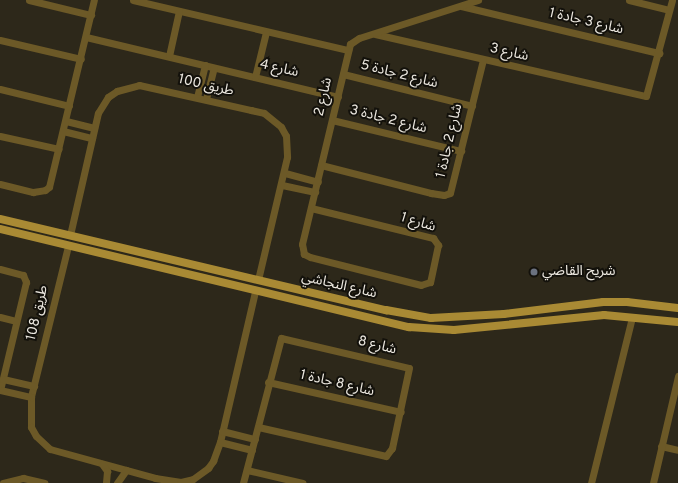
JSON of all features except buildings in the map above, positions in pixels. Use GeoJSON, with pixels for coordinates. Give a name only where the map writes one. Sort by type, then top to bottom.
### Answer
{"type":"FeatureCollection","features":[{"type":"Feature","properties":{"kind":"main road","name":"شارع النجاشي"},"geometry":{"type":"LineString","coordinates":[[0,218],[358,304],[411,315],[454,318],[603,302],[627,302],[678,308]]}},
{"type":"Feature","properties":{"kind":"main road","name":"شارع النجاشي"},"geometry":{"type":"LineString","coordinates":[[0,229],[409,327],[454,330],[580,316],[632,317],[678,322]]}},
{"type":"Feature","properties":{"kind":"main road"},"geometry":{"type":"LineString","coordinates":[[339,310],[344,306],[340,299]]}},
{"type":"Feature","properties":{"kind":"main road"},"geometry":{"type":"LineString","coordinates":[[354,314],[354,306],[358,304]]}},
{"type":"Feature","properties":{"kind":"street"},"geometry":{"type":"LineString","coordinates":[[29,0],[91,15]]}},
{"type":"Feature","properties":{"kind":"street"},"geometry":{"type":"LineString","coordinates":[[0,184],[33,192],[45,190],[49,187],[94,0]]}},
{"type":"Feature","properties":{"kind":"street"},"geometry":{"type":"LineString","coordinates":[[133,0],[348,50],[353,41],[478,0]]}},
{"type":"Feature","properties":{"kind":"street"},"geometry":{"type":"LineString","coordinates":[[629,0],[669,10]]}},
{"type":"Feature","properties":{"kind":"street","name":"شارع 3"},"geometry":{"type":"LineString","coordinates":[[375,34],[483,60],[646,96],[659,53],[672,0]]}},
{"type":"Feature","properties":{"kind":"street","name":"شارع 3 جادة 1"},"geometry":{"type":"LineString","coordinates":[[461,6],[659,53]]}},
{"type":"Feature","properties":{"kind":"street"},"geometry":{"type":"LineString","coordinates":[[169,56],[179,11]]}},
{"type":"Feature","properties":{"kind":"street"},"geometry":{"type":"LineString","coordinates":[[255,77],[266,32]]}},
{"type":"Feature","properties":{"kind":"street","name":"شارع 4"},"geometry":{"type":"LineString","coordinates":[[86,36],[338,97]]}},
{"type":"Feature","properties":{"kind":"street"},"geometry":{"type":"LineString","coordinates":[[0,40],[81,59]]}},
{"type":"Feature","properties":{"kind":"street","name":"شارع 2"},"geometry":{"type":"LineString","coordinates":[[311,208],[348,50]]}},
{"type":"Feature","properties":{"kind":"street","name":"شارع 2 جادة 1"},"geometry":{"type":"LineString","coordinates":[[322,165],[444,195],[452,188],[483,60]]}},
{"type":"Feature","properties":{"kind":"street"},"geometry":{"type":"LineString","coordinates":[[198,97],[205,65]]}},
{"type":"Feature","properties":{"kind":"street"},"geometry":{"type":"LineString","coordinates":[[206,99],[214,68]]}},
{"type":"Feature","properties":{"kind":"street","name":"شارع 2 جادة 5"},"geometry":{"type":"LineString","coordinates":[[343,74],[472,106]]}},
{"type":"Feature","properties":{"kind":"street","name":"طريق 100"},"geometry":{"type":"LineString","coordinates":[[70,234],[94,128],[102,104],[117,91],[130,87],[147,86],[264,113],[274,119],[286,136],[287,157],[285,173],[258,280]]}},
{"type":"Feature","properties":{"kind":"street"},"geometry":{"type":"LineString","coordinates":[[0,89],[69,106]]}},
{"type":"Feature","properties":{"kind":"street","name":"شارع 2 جادة 3"},"geometry":{"type":"LineString","coordinates":[[332,120],[462,151]]}},
{"type":"Feature","properties":{"kind":"street"},"geometry":{"type":"LineString","coordinates":[[66,121],[94,128]]}},
{"type":"Feature","properties":{"kind":"street"},"geometry":{"type":"LineString","coordinates":[[63,131],[92,138]]}},
{"type":"Feature","properties":{"kind":"street"},"geometry":{"type":"LineString","coordinates":[[0,136],[59,149]]}},
{"type":"Feature","properties":{"kind":"street"},"geometry":{"type":"LineString","coordinates":[[285,173],[318,182]]}},
{"type":"Feature","properties":{"kind":"street"},"geometry":{"type":"LineString","coordinates":[[282,185],[315,192]]}},
{"type":"Feature","properties":{"kind":"street","name":"شارع 1"},"geometry":{"type":"LineString","coordinates":[[311,208],[434,238],[438,245],[431,280],[421,285],[304,254],[302,244],[311,208]]}},
{"type":"Feature","properties":{"kind":"street","name":"طريق 108"},"geometry":{"type":"LineString","coordinates":[[68,246],[31,397],[30,422],[36,436],[42,444],[61,453],[170,481],[181,482],[193,479],[208,468],[220,442],[255,291]]}},
{"type":"Feature","properties":{"kind":"street"},"geometry":{"type":"LineString","coordinates":[[0,269],[20,274],[26,279],[3,366],[0,390],[31,397]]}},
{"type":"Feature","properties":{"kind":"street"},"geometry":{"type":"LineString","coordinates":[[0,317],[16,321]]}},
{"type":"Feature","properties":{"kind":"street"},"geometry":{"type":"LineString","coordinates":[[591,483],[632,317]]}},
{"type":"Feature","properties":{"kind":"street","name":"شارع 8"},"geometry":{"type":"LineString","coordinates":[[286,338],[409,368],[401,412],[391,452],[386,456],[258,427],[278,341],[286,338]]}},
{"type":"Feature","properties":{"kind":"street"},"geometry":{"type":"LineString","coordinates":[[653,483],[661,446],[675,401],[678,376]]}},
{"type":"Feature","properties":{"kind":"street"},"geometry":{"type":"LineString","coordinates":[[2,379],[34,386]]}},
{"type":"Feature","properties":{"kind":"street","name":"شارع 8 جادة 1"},"geometry":{"type":"LineString","coordinates":[[268,382],[401,412]]}},
{"type":"Feature","properties":{"kind":"street"},"geometry":{"type":"LineString","coordinates":[[243,483],[258,427]]}},
{"type":"Feature","properties":{"kind":"street"},"geometry":{"type":"LineString","coordinates":[[222,431],[255,439]]}},
{"type":"Feature","properties":{"kind":"street"},"geometry":{"type":"LineString","coordinates":[[220,442],[252,450]]}},
{"type":"Feature","properties":{"kind":"street"},"geometry":{"type":"LineString","coordinates":[[661,446],[678,450]]}},
{"type":"Feature","properties":{"kind":"street"},"geometry":{"type":"LineString","coordinates":[[102,464],[107,471],[106,483]]}},
{"type":"Feature","properties":{"kind":"street"},"geometry":{"type":"LineString","coordinates":[[117,483],[126,470]]}},
{"type":"Feature","properties":{"kind":"street"},"geometry":{"type":"LineString","coordinates":[[247,470],[303,483]]}},
{"type":"Feature","properties":{"kind":"street"},"geometry":{"type":"LineString","coordinates":[[3,483],[16,478],[41,483]]}},
{"type":"Feature","properties":{"kind":"place","name":"شريح القاضي"},"geometry":{"type":"Point","coordinates":[534,272]}}]}
